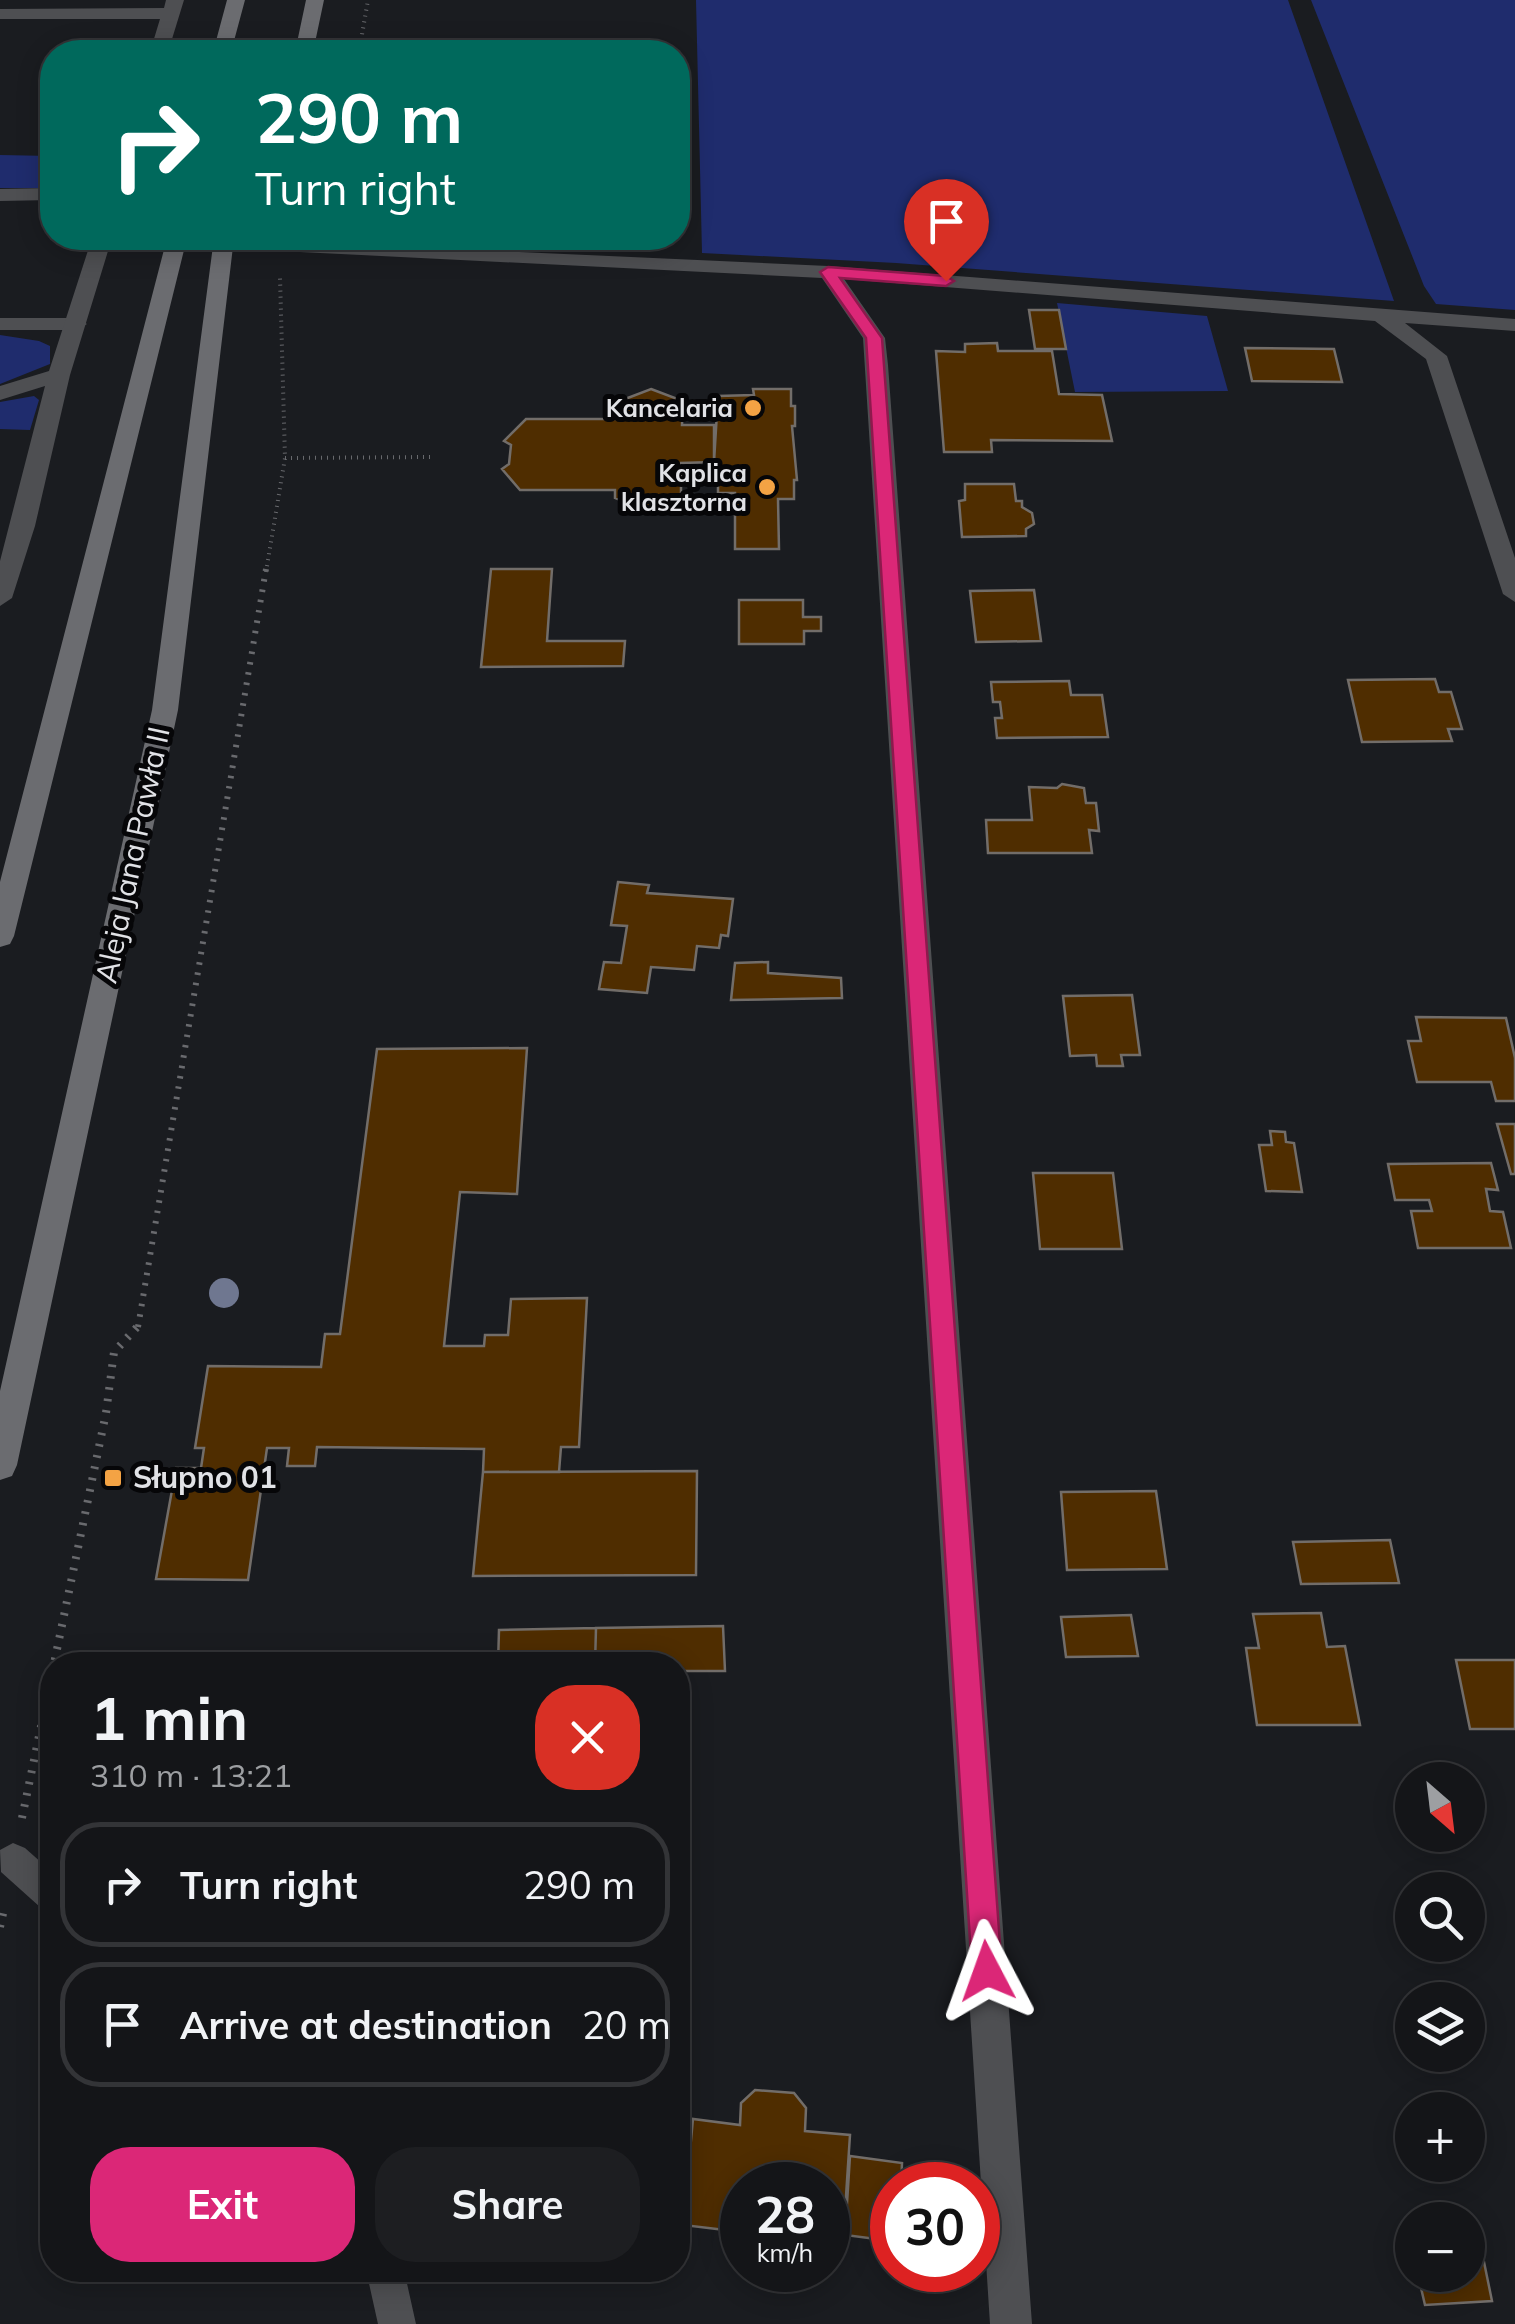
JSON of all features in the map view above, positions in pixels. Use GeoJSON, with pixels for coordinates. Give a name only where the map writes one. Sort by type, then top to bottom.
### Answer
{"type":"FeatureCollection","features":[{"type":"Feature","properties":{"kind":"main road"},"geometry":{"type":"LineString","coordinates":[[225,40],[236,0]]}},
{"type":"Feature","properties":{"kind":"main road"},"geometry":{"type":"LineString","coordinates":[[307,40],[316,0]]}},
{"type":"Feature","properties":{"kind":"main road"},"geometry":{"type":"LineString","coordinates":[[0,936],[174,250]]}},
{"type":"Feature","properties":{"kind":"main road","name":"Aleja Jana Pawła II"},"geometry":{"type":"LineString","coordinates":[[0,1465],[165,710],[221,250]]}},
{"type":"Feature","properties":{"kind":"street"},"geometry":{"type":"LineString","coordinates":[[0,14],[174,6],[164,40]]}},
{"type":"Feature","properties":{"kind":"street"},"geometry":{"type":"LineString","coordinates":[[0,598],[12,526],[99,250]]}},
{"type":"Feature","properties":{"kind":"street"},"geometry":{"type":"LineString","coordinates":[[397,250],[828,272],[1515,325]]}},
{"type":"Feature","properties":{"kind":"street"},"geometry":{"type":"LineString","coordinates":[[828,272],[874,338],[1011,2324]]}},
{"type":"Feature","properties":{"kind":"street"},"geometry":{"type":"LineString","coordinates":[[1381,316],[1436,356],[1515,594]]}},
{"type":"Feature","properties":{"kind":"street"},"geometry":{"type":"LineString","coordinates":[[0,393],[59,375]]}},
{"type":"Feature","properties":{"kind":"lane"},"geometry":{"type":"LineString","coordinates":[[0,195],[40,194]]}},
{"type":"Feature","properties":{"kind":"lane"},"geometry":{"type":"LineString","coordinates":[[0,324],[77,324]]}},
{"type":"Feature","properties":{"kind":"lane"},"geometry":{"type":"LineString","coordinates":[[14,1860],[40,1884]]}},
{"type":"Feature","properties":{"kind":"lane"},"geometry":{"type":"LineString","coordinates":[[388,2282],[397,2324]]}},
{"type":"Feature","properties":{"kind":"path"},"geometry":{"type":"LineString","coordinates":[[361,40],[368,0]]}},
{"type":"Feature","properties":{"kind":"path"},"geometry":{"type":"LineString","coordinates":[[57,1652],[106,1413],[114,1352],[140,1324],[285,458],[279,250]]}},
{"type":"Feature","properties":{"kind":"path"},"geometry":{"type":"LineString","coordinates":[[285,458],[430,457]]}},
{"type":"Feature","properties":{"kind":"path"},"geometry":{"type":"LineString","coordinates":[[0,1927],[40,1734]]}},
{"type":"Feature","properties":{"kind":"shaded area"},"geometry":{"type":"Polygon","coordinates":[[[696,0],[1288,0],[1394,301],[896,263],[702,253],[696,0]]]}},
{"type":"Feature","properties":{"kind":"shaded area"},"geometry":{"type":"Polygon","coordinates":[[[1311,0],[1515,0],[1515,310],[1436,304],[1424,286],[1311,0]]]}},
{"type":"Feature","properties":{"kind":"shaded area"},"geometry":{"type":"Polygon","coordinates":[[[0,155],[40,156],[40,188],[0,188],[0,155]]]}},
{"type":"Feature","properties":{"kind":"shaded area"},"geometry":{"type":"Polygon","coordinates":[[[1057,303],[1207,316],[1228,391],[1075,392],[1057,303]]]}},
{"type":"Feature","properties":{"kind":"shaded area"},"geometry":{"type":"Polygon","coordinates":[[[0,335],[50,346],[50,364],[0,384],[0,335]]]}},
{"type":"Feature","properties":{"kind":"shaded area"},"geometry":{"type":"Polygon","coordinates":[[[34,396],[39,400],[30,430],[0,429],[0,402],[34,396]]]}},
{"type":"Feature","properties":{"kind":"building"},"geometry":{"type":"Polygon","coordinates":[[[1029,310],[1059,310],[1066,349],[1035,349],[1029,310]]]}},
{"type":"Feature","properties":{"kind":"building"},"geometry":{"type":"Polygon","coordinates":[[[997,343],[998,351],[1052,351],[1059,394],[1102,395],[1112,441],[991,440],[992,452],[944,452],[936,351],[965,352],[965,344],[997,343]]]}},
{"type":"Feature","properties":{"kind":"building"},"geometry":{"type":"Polygon","coordinates":[[[1245,348],[1334,349],[1342,382],[1252,381],[1245,348]]]}},
{"type":"Feature","properties":{"kind":"building"},"geometry":{"type":"Polygon","coordinates":[[[651,389],[683,401],[682,425],[714,425],[714,462],[681,463],[681,498],[648,511],[615,498],[615,490],[520,490],[502,469],[509,464],[511,445],[504,441],[526,419],[619,419],[625,399],[651,389]]]}},
{"type":"Feature","properties":{"kind":"building"},"geometry":{"type":"Polygon","coordinates":[[[753,389],[791,389],[791,406],[795,406],[792,426],[797,480],[794,499],[778,499],[779,549],[735,549],[735,493],[718,493],[718,463],[714,462],[718,396],[754,395],[753,389]]]}},
{"type":"Feature","properties":{"kind":"building"},"geometry":{"type":"Polygon","coordinates":[[[965,484],[1014,484],[1016,501],[1022,501],[1022,507],[1032,513],[1034,524],[1026,529],[1026,536],[962,537],[959,501],[965,500],[965,484]]]}},
{"type":"Feature","properties":{"kind":"building"},"geometry":{"type":"Polygon","coordinates":[[[491,569],[552,569],[547,641],[625,641],[623,666],[481,667],[491,569]]]}},
{"type":"Feature","properties":{"kind":"building"},"geometry":{"type":"Polygon","coordinates":[[[1034,590],[1041,641],[976,642],[970,591],[1034,590]]]}},
{"type":"Feature","properties":{"kind":"building"},"geometry":{"type":"Polygon","coordinates":[[[739,600],[803,600],[803,617],[821,617],[821,631],[804,631],[804,644],[739,644],[739,600]]]}},
{"type":"Feature","properties":{"kind":"building"},"geometry":{"type":"Polygon","coordinates":[[[1435,679],[1439,692],[1451,692],[1462,729],[1448,729],[1452,741],[1362,742],[1348,680],[1435,679]]]}},
{"type":"Feature","properties":{"kind":"building"},"geometry":{"type":"Polygon","coordinates":[[[1069,681],[1071,695],[1102,695],[1108,737],[997,738],[995,718],[1002,718],[1000,702],[993,702],[991,682],[1069,681]]]}},
{"type":"Feature","properties":{"kind":"building"},"geometry":{"type":"Polygon","coordinates":[[[1062,784],[1084,788],[1086,803],[1096,803],[1099,831],[1089,830],[1092,853],[988,853],[986,820],[1032,820],[1029,787],[1057,788],[1062,784]]]}},
{"type":"Feature","properties":{"kind":"building"},"geometry":{"type":"Polygon","coordinates":[[[618,882],[649,885],[647,893],[733,899],[728,936],[721,935],[719,948],[697,946],[694,970],[651,967],[647,993],[599,989],[604,962],[621,963],[627,926],[611,925],[618,882]]]}},
{"type":"Feature","properties":{"kind":"building"},"geometry":{"type":"Polygon","coordinates":[[[768,962],[768,973],[841,978],[842,998],[731,1000],[735,963],[768,962]]]}},
{"type":"Feature","properties":{"kind":"building"},"geometry":{"type":"Polygon","coordinates":[[[1132,995],[1140,1055],[1121,1055],[1123,1066],[1097,1066],[1096,1055],[1070,1056],[1063,996],[1132,995]]]}},
{"type":"Feature","properties":{"kind":"building"},"geometry":{"type":"Polygon","coordinates":[[[1416,1017],[1506,1018],[1515,1058],[1515,1101],[1496,1101],[1491,1082],[1417,1082],[1408,1041],[1421,1041],[1416,1017]]]}},
{"type":"Feature","properties":{"kind":"building"},"geometry":{"type":"Polygon","coordinates":[[[527,1048],[517,1194],[460,1192],[444,1346],[484,1346],[485,1335],[508,1335],[511,1299],[587,1298],[579,1447],[561,1447],[559,1472],[483,1472],[484,1449],[317,1447],[315,1466],[287,1466],[289,1448],[267,1448],[248,1580],[156,1579],[176,1468],[201,1468],[204,1448],[195,1448],[208,1366],[321,1367],[325,1334],[340,1334],[377,1049],[527,1048]]]}},
{"type":"Feature","properties":{"kind":"building"},"geometry":{"type":"Polygon","coordinates":[[[1497,1124],[1515,1124],[1515,1174],[1511,1174],[1497,1124]]]}},
{"type":"Feature","properties":{"kind":"building"},"geometry":{"type":"Polygon","coordinates":[[[1270,1131],[1285,1132],[1286,1142],[1294,1143],[1302,1192],[1266,1191],[1259,1145],[1272,1145],[1270,1131]]]}},
{"type":"Feature","properties":{"kind":"building"},"geometry":{"type":"Polygon","coordinates":[[[1491,1163],[1498,1190],[1486,1189],[1490,1211],[1503,1212],[1511,1248],[1418,1248],[1411,1211],[1432,1211],[1429,1200],[1395,1200],[1388,1164],[1491,1163]]]}},
{"type":"Feature","properties":{"kind":"building"},"geometry":{"type":"Polygon","coordinates":[[[1033,1173],[1113,1173],[1122,1249],[1040,1249],[1033,1173]]]}},
{"type":"Feature","properties":{"kind":"building"},"geometry":{"type":"Polygon","coordinates":[[[697,1471],[696,1575],[473,1576],[483,1472],[697,1471]]]}},
{"type":"Feature","properties":{"kind":"building"},"geometry":{"type":"Polygon","coordinates":[[[1156,1491],[1167,1569],[1067,1570],[1061,1492],[1156,1491]]]}},
{"type":"Feature","properties":{"kind":"building"},"geometry":{"type":"Polygon","coordinates":[[[1390,1540],[1399,1583],[1301,1584],[1293,1542],[1390,1540]]]}},
{"type":"Feature","properties":{"kind":"building"},"geometry":{"type":"Polygon","coordinates":[[[1321,1613],[1327,1647],[1345,1646],[1360,1725],[1257,1725],[1246,1648],[1259,1648],[1253,1614],[1321,1613]]]}},
{"type":"Feature","properties":{"kind":"building"},"geometry":{"type":"Polygon","coordinates":[[[1131,1615],[1138,1656],[1066,1657],[1061,1617],[1131,1615]]]}},
{"type":"Feature","properties":{"kind":"building"},"geometry":{"type":"Polygon","coordinates":[[[723,1626],[725,1671],[690,1671],[690,1652],[595,1652],[596,1628],[723,1626]]]}},
{"type":"Feature","properties":{"kind":"building"},"geometry":{"type":"Polygon","coordinates":[[[596,1628],[595,1652],[498,1652],[499,1630],[596,1628]]]}},
{"type":"Feature","properties":{"kind":"building"},"geometry":{"type":"Polygon","coordinates":[[[1456,1660],[1515,1660],[1515,1729],[1470,1729],[1456,1660]]]}},
{"type":"Feature","properties":{"kind":"building"},"geometry":{"type":"Polygon","coordinates":[[[755,2090],[794,2093],[806,2108],[805,2131],[850,2135],[848,2162],[720,2162],[720,2229],[690,2226],[693,2119],[740,2125],[741,2103],[755,2090]]]}},
{"type":"Feature","properties":{"kind":"building"},"geometry":{"type":"Polygon","coordinates":[[[850,2156],[895,2162],[870,2162],[870,2238],[850,2236],[850,2156]]]}},
{"type":"Feature","properties":{"kind":"building"},"geometry":{"type":"Polygon","coordinates":[[[1485,2267],[1492,2301],[1425,2305],[1422,2292],[1485,2292],[1485,2267]]]}},
{"type":"Feature","properties":{"kind":"place","name":"Kancelaria"},"geometry":{"type":"Point","coordinates":[753,408]}},
{"type":"Feature","properties":{"kind":"place","name":"Kaplica klasztorna"},"geometry":{"type":"Point","coordinates":[767,487]}},
{"type":"Feature","properties":{"kind":"place","name":"Słupno 01"},"geometry":{"type":"Point","coordinates":[113,1478]}},
{"type":"Feature","properties":{"kind":"route"},"geometry":{"type":"LineString","coordinates":[[946,281],[828,272],[874,338],[987,1971]]}}]}
